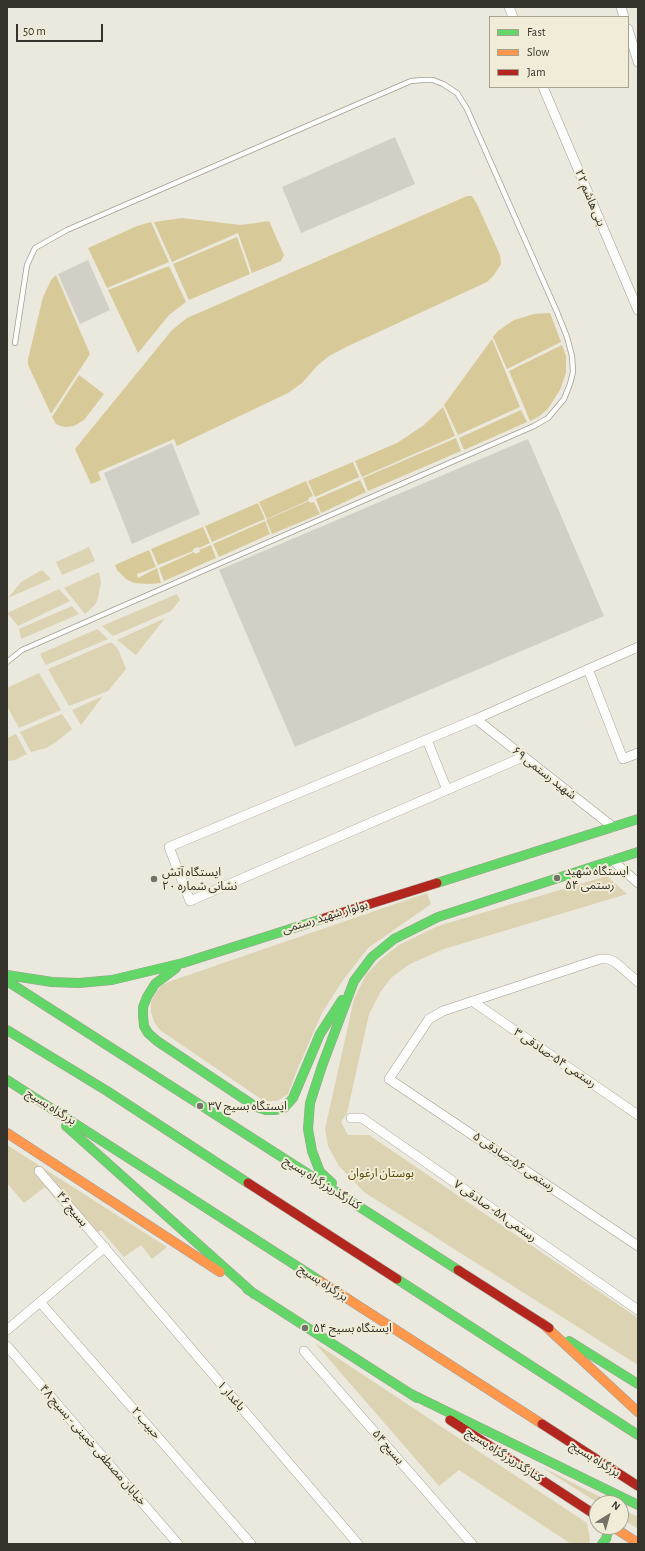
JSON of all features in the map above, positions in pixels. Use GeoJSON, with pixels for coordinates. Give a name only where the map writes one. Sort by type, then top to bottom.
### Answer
{"type":"FeatureCollection","features":[{"type":"Feature","properties":{"kind":"main road","name":"بولوار شهید رستمی"},"geometry":{"type":"LineString","coordinates":[[7,975],[52,982],[79,983],[112,980],[153,971],[183,963],[638,819]]}},
{"type":"Feature","properties":{"kind":"main road"},"geometry":{"type":"LineString","coordinates":[[183,963],[155,984],[147,997],[143,1007],[143,1016],[144,1026],[148,1033],[157,1041],[256,1107],[266,1110],[276,1110],[284,1108],[293,1098],[320,1034],[354,981],[372,957],[394,939],[438,917],[638,852]]}},
{"type":"Feature","properties":{"kind":"main road","name":"کنارگذربزرگراه بسیج"},"geometry":{"type":"LineString","coordinates":[[7,981],[638,1384]]}},
{"type":"Feature","properties":{"kind":"main road"},"geometry":{"type":"LineString","coordinates":[[346,1197],[320,1172],[312,1151],[308,1129],[310,1103],[322,1066],[354,981]]}},
{"type":"Feature","properties":{"kind":"main road"},"geometry":{"type":"LineString","coordinates":[[7,1030],[114,1096],[638,1435]]}},
{"type":"Feature","properties":{"kind":"main road","name":"بزرگراه بسیج"},"geometry":{"type":"LineString","coordinates":[[7,1080],[638,1486]]}},
{"type":"Feature","properties":{"kind":"main road"},"geometry":{"type":"LineString","coordinates":[[29,1093],[254,1294]]}},
{"type":"Feature","properties":{"kind":"main road","name":"کنارگذربزرگراه بسیج"},"geometry":{"type":"LineString","coordinates":[[7,1133],[589,1511]]}},
{"type":"Feature","properties":{"kind":"main road"},"geometry":{"type":"LineString","coordinates":[[542,1323],[638,1412]]}},
{"type":"Feature","properties":{"kind":"main road"},"geometry":{"type":"LineString","coordinates":[[409,1393],[638,1505]]}},
{"type":"Feature","properties":{"kind":"main road"},"geometry":{"type":"LineString","coordinates":[[602,1544],[607,1535]]}},
{"type":"Feature","properties":{"kind":"main road"},"geometry":{"type":"LineString","coordinates":[[626,1535],[638,1543]]}},
{"type":"Feature","properties":{"kind":"street"},"geometry":{"type":"LineString","coordinates":[[629,32],[638,62]]}},
{"type":"Feature","properties":{"kind":"street","name":"بنی هاشم ۲۲"},"geometry":{"type":"LineString","coordinates":[[543,88],[638,310]]}},
{"type":"Feature","properties":{"kind":"street"},"geometry":{"type":"LineString","coordinates":[[523,757],[190,901],[169,847],[427,740],[638,647]]}},
{"type":"Feature","properties":{"kind":"street"},"geometry":{"type":"LineString","coordinates":[[588,669],[623,759],[638,753]]}},
{"type":"Feature","properties":{"kind":"street","name":"شهید رستمی ۶۹"},"geometry":{"type":"LineString","coordinates":[[476,719],[613,827]]}},
{"type":"Feature","properties":{"kind":"street"},"geometry":{"type":"LineString","coordinates":[[427,740],[447,790]]}},
{"type":"Feature","properties":{"kind":"street"},"geometry":{"type":"LineString","coordinates":[[612,860],[638,884]]}},
{"type":"Feature","properties":{"kind":"street"},"geometry":{"type":"LineString","coordinates":[[472,1001],[600,959],[608,959],[615,962],[638,982]]}},
{"type":"Feature","properties":{"kind":"street","name":"رستمی ۵۶-صادقی ۵"},"geometry":{"type":"LineString","coordinates":[[472,1001],[443,1011],[429,1019],[389,1079],[638,1246]]}},
{"type":"Feature","properties":{"kind":"street","name":"رستمی ۵۴-صادقی ۳"},"geometry":{"type":"LineString","coordinates":[[472,1001],[638,1115]]}},
{"type":"Feature","properties":{"kind":"street","name":"رستمی ۵۸- صادقی ۷"},"geometry":{"type":"LineString","coordinates":[[350,1118],[362,1118],[638,1310]]}},
{"type":"Feature","properties":{"kind":"street","name":"بسیج ۴۶"},"geometry":{"type":"LineString","coordinates":[[39,1171],[105,1247]]}},
{"type":"Feature","properties":{"kind":"street"},"geometry":{"type":"LineString","coordinates":[[7,1330],[105,1247]]}},
{"type":"Feature","properties":{"kind":"street","name":"باغدار ۱"},"geometry":{"type":"LineString","coordinates":[[105,1247],[358,1544]]}},
{"type":"Feature","properties":{"kind":"street","name":"حبیب ۲"},"geometry":{"type":"LineString","coordinates":[[40,1302],[251,1544]]}},
{"type":"Feature","properties":{"kind":"street","name":"خیابان مصطفی خمینی - بسیج ۴۸"},"geometry":{"type":"LineString","coordinates":[[7,1346],[178,1544]]}},
{"type":"Feature","properties":{"kind":"street","name":"بسیج ۵۴"},"geometry":{"type":"LineString","coordinates":[[304,1351],[472,1544]]}},
{"type":"Feature","properties":{"kind":"lane"},"geometry":{"type":"LineString","coordinates":[[7,662],[22,650],[534,426],[548,418],[564,399],[573,372],[572,356],[567,337],[557,312],[467,108],[457,93],[443,84],[433,80],[411,82],[67,230],[35,248],[27,265],[15,343]]}},
{"type":"Feature","properties":{"kind":"green space"},"geometry":{"type":"Polygon","coordinates":[[[89,547],[95,561],[62,575],[56,562],[89,547]]]}},
{"type":"Feature","properties":{"kind":"green space"},"geometry":{"type":"Polygon","coordinates":[[[42,570],[51,579],[8,598],[21,582],[42,570]]]}},
{"type":"Feature","properties":{"kind":"green space"},"geometry":{"type":"Polygon","coordinates":[[[99,572],[101,582],[98,598],[95,605],[85,614],[64,588],[99,572]]]}},
{"type":"Feature","properties":{"kind":"green space"},"geometry":{"type":"Polygon","coordinates":[[[59,589],[70,601],[18,626],[7,613],[59,589]]]}},
{"type":"Feature","properties":{"kind":"green space"},"geometry":{"type":"Polygon","coordinates":[[[177,594],[180,600],[171,611],[113,636],[102,626],[177,594]]]}},
{"type":"Feature","properties":{"kind":"green space"},"geometry":{"type":"Polygon","coordinates":[[[72,606],[79,614],[21,639],[19,629],[72,606]]]}},
{"type":"Feature","properties":{"kind":"green space"},"geometry":{"type":"Polygon","coordinates":[[[165,618],[136,655],[117,640],[165,618]]]}},
{"type":"Feature","properties":{"kind":"green space"},"geometry":{"type":"Polygon","coordinates":[[[97,629],[108,639],[46,665],[40,654],[97,629]]]}},
{"type":"Feature","properties":{"kind":"green space"},"geometry":{"type":"Polygon","coordinates":[[[111,642],[118,649],[126,669],[108,691],[69,706],[48,669],[111,642]]]}},
{"type":"Feature","properties":{"kind":"green space"},"geometry":{"type":"Polygon","coordinates":[[[39,673],[61,710],[19,728],[7,706],[7,688],[39,673]]]}},
{"type":"Feature","properties":{"kind":"green space"},"geometry":{"type":"Polygon","coordinates":[[[103,696],[81,725],[72,710],[103,696]]]}},
{"type":"Feature","properties":{"kind":"green space"},"geometry":{"type":"Polygon","coordinates":[[[62,714],[72,729],[55,743],[46,748],[31,752],[20,732],[62,714]]]}},
{"type":"Feature","properties":{"kind":"green space"},"geometry":{"type":"Polygon","coordinates":[[[16,734],[27,754],[15,760],[7,761],[7,738],[16,734]]]}},
{"type":"Feature","properties":{"kind":"green space","name":"بوستان ارغوان"},"geometry":{"type":"Polygon","coordinates":[[[607,876],[627,894],[444,949],[410,964],[392,977],[381,991],[369,1014],[347,1113],[341,1122],[348,1135],[369,1135],[638,1318],[638,1365],[364,1192],[339,1166],[328,1146],[325,1129],[354,999],[366,975],[380,960],[399,945],[438,926],[607,876]]]}},
{"type":"Feature","properties":{"kind":"green space"},"geometry":{"type":"Polygon","coordinates":[[[427,893],[431,904],[368,948],[343,980],[322,1013],[288,1094],[277,1101],[264,1101],[160,1030],[154,1022],[151,1012],[151,1002],[162,985],[427,893]]]}},
{"type":"Feature","properties":{"kind":"green space"},"geometry":{"type":"Polygon","coordinates":[[[7,1145],[167,1247],[152,1259],[141,1245],[124,1257],[101,1230],[89,1237],[45,1187],[24,1203],[7,1183],[7,1145]]]}},
{"type":"Feature","properties":{"kind":"green space"},"geometry":{"type":"Polygon","coordinates":[[[315,1343],[587,1523],[590,1539],[589,1544],[571,1544],[459,1470],[439,1486],[315,1343]]]}},
{"type":"Feature","properties":{"kind":"green space"},"geometry":{"type":"Polygon","coordinates":[[[540,1466],[596,1495],[589,1495],[589,1497],[540,1466]]]}},
{"type":"Feature","properties":{"kind":"green space"},"geometry":{"type":"Polygon","coordinates":[[[629,1512],[638,1517],[638,1529],[629,1523],[629,1512]]]}},
{"type":"Feature","properties":{"kind":"shaded area"},"geometry":{"type":"Polygon","coordinates":[[[467,196],[472,196],[477,204],[500,255],[501,264],[494,275],[487,282],[329,356],[318,365],[302,383],[288,393],[177,446],[174,439],[98,472],[101,480],[91,484],[75,449],[172,330],[187,318],[467,196]]]}},
{"type":"Feature","properties":{"kind":"shaded area"},"geometry":{"type":"Polygon","coordinates":[[[182,218],[241,225],[269,221],[284,255],[281,261],[252,273],[238,233],[172,262],[154,222],[182,218]]]}},
{"type":"Feature","properties":{"kind":"shaded area"},"geometry":{"type":"Polygon","coordinates":[[[151,222],[169,262],[107,288],[88,248],[137,226],[151,222]]]}},
{"type":"Feature","properties":{"kind":"shaded area"},"geometry":{"type":"Polygon","coordinates":[[[237,237],[250,274],[189,300],[173,264],[237,237]]]}},
{"type":"Feature","properties":{"kind":"shaded area"},"geometry":{"type":"Polygon","coordinates":[[[169,266],[186,302],[169,315],[138,353],[108,290],[169,266]]]}},
{"type":"Feature","properties":{"kind":"shaded area"},"geometry":{"type":"Polygon","coordinates":[[[56,275],[90,354],[51,414],[28,365],[28,359],[43,297],[51,280],[56,275]]]}},
{"type":"Feature","properties":{"kind":"shaded area"},"geometry":{"type":"Polygon","coordinates":[[[550,313],[561,342],[507,369],[493,337],[498,331],[514,320],[534,314],[550,313]]]}},
{"type":"Feature","properties":{"kind":"shaded area"},"geometry":{"type":"Polygon","coordinates":[[[492,339],[520,407],[458,435],[444,405],[492,339]]]}},
{"type":"Feature","properties":{"kind":"shaded area"},"geometry":{"type":"Polygon","coordinates":[[[562,345],[566,356],[566,373],[560,390],[547,410],[530,421],[509,371],[562,345]]]}},
{"type":"Feature","properties":{"kind":"shaded area"},"geometry":{"type":"Polygon","coordinates":[[[79,375],[104,394],[84,420],[74,426],[66,427],[56,424],[52,417],[79,375]]]}},
{"type":"Feature","properties":{"kind":"shaded area"},"geometry":{"type":"Polygon","coordinates":[[[443,407],[455,436],[362,477],[355,461],[397,443],[424,425],[443,407]]]}},
{"type":"Feature","properties":{"kind":"shaded area"},"geometry":{"type":"Polygon","coordinates":[[[521,410],[527,422],[464,450],[459,438],[521,410]]]}},
{"type":"Feature","properties":{"kind":"shaded area"},"geometry":{"type":"Polygon","coordinates":[[[456,438],[461,451],[368,491],[363,478],[456,438]]]}},
{"type":"Feature","properties":{"kind":"shaded area"},"geometry":{"type":"Polygon","coordinates":[[[353,462],[359,477],[315,497],[308,481],[353,462]]]}},
{"type":"Feature","properties":{"kind":"shaded area"},"geometry":{"type":"Polygon","coordinates":[[[360,480],[366,492],[321,513],[316,499],[360,480]]]}},
{"type":"Feature","properties":{"kind":"shaded area"},"geometry":{"type":"Polygon","coordinates":[[[306,481],[313,496],[308,498],[309,500],[267,519],[259,502],[306,481]]]}},
{"type":"Feature","properties":{"kind":"shaded area"},"geometry":{"type":"Polygon","coordinates":[[[309,501],[310,503],[314,502],[320,514],[272,534],[266,520],[309,501]]]}},
{"type":"Feature","properties":{"kind":"shaded area"},"geometry":{"type":"Polygon","coordinates":[[[258,503],[265,519],[212,542],[205,526],[258,503]]]}},
{"type":"Feature","properties":{"kind":"shaded area"},"geometry":{"type":"Polygon","coordinates":[[[265,521],[270,534],[219,557],[213,544],[265,521]]]}},
{"type":"Feature","properties":{"kind":"shaded area"},"geometry":{"type":"Polygon","coordinates":[[[203,527],[210,543],[158,565],[151,549],[203,527]]]}},
{"type":"Feature","properties":{"kind":"shaded area"},"geometry":{"type":"Polygon","coordinates":[[[211,545],[216,558],[164,581],[159,568],[194,552],[195,554],[200,552],[199,550],[211,545]]]}},
{"type":"Feature","properties":{"kind":"shaded area"},"geometry":{"type":"Polygon","coordinates":[[[149,550],[156,567],[137,574],[138,578],[157,568],[161,583],[134,583],[126,579],[117,570],[115,565],[149,550]]]}},
{"type":"Feature","properties":{"kind":"building"},"geometry":{"type":"Polygon","coordinates":[[[395,137],[415,184],[301,233],[282,187],[395,137]]]}},
{"type":"Feature","properties":{"kind":"building"},"geometry":{"type":"Polygon","coordinates":[[[88,260],[110,310],[80,324],[58,274],[88,260]]]}},
{"type":"Feature","properties":{"kind":"building"},"geometry":{"type":"Polygon","coordinates":[[[528,439],[604,616],[295,747],[219,570],[528,439]]]}},
{"type":"Feature","properties":{"kind":"building"},"geometry":{"type":"Polygon","coordinates":[[[172,443],[200,514],[132,544],[104,473],[172,443]]]}},
{"type":"Feature","properties":{"kind":"traffic: fast"},"geometry":{"type":"LineString","coordinates":[[437,883],[638,819]]}},
{"type":"Feature","properties":{"kind":"traffic: fast"},"geometry":{"type":"LineString","coordinates":[[332,1183],[320,1172],[312,1151],[308,1129],[310,1103],[322,1066],[354,981],[372,957],[394,939],[438,917],[638,852]]}},
{"type":"Feature","properties":{"kind":"traffic: fast"},"geometry":{"type":"LineString","coordinates":[[7,975],[52,982],[79,983],[112,980],[183,963],[325,918]]}},
{"type":"Feature","properties":{"kind":"traffic: fast"},"geometry":{"type":"LineString","coordinates":[[176,968],[155,984],[147,997],[143,1007],[143,1016],[144,1026],[148,1033],[157,1041],[256,1107],[266,1110],[284,1108],[293,1098],[320,1034],[342,1000]]}},
{"type":"Feature","properties":{"kind":"traffic: fast"},"geometry":{"type":"LineString","coordinates":[[7,981],[458,1270]]}},
{"type":"Feature","properties":{"kind":"traffic: fast"},"geometry":{"type":"LineString","coordinates":[[7,1030],[107,1091],[248,1183]]}},
{"type":"Feature","properties":{"kind":"traffic: fast"},"geometry":{"type":"LineString","coordinates":[[7,1080],[320,1281]]}},
{"type":"Feature","properties":{"kind":"traffic: fast"},"geometry":{"type":"LineString","coordinates":[[66,1126],[254,1294]]}},
{"type":"Feature","properties":{"kind":"traffic: fast"},"geometry":{"type":"LineString","coordinates":[[397,1279],[638,1435]]}},
{"type":"Feature","properties":{"kind":"traffic: fast"},"geometry":{"type":"LineString","coordinates":[[247,1289],[417,1398]]}},
{"type":"Feature","properties":{"kind":"traffic: fast"},"geometry":{"type":"LineString","coordinates":[[569,1341],[638,1384]]}},
{"type":"Feature","properties":{"kind":"traffic: fast"},"geometry":{"type":"LineString","coordinates":[[409,1393],[638,1505]]}},
{"type":"Feature","properties":{"kind":"traffic: fast"},"geometry":{"type":"LineString","coordinates":[[602,1544],[607,1535]]}},
{"type":"Feature","properties":{"kind":"traffic: slow"},"geometry":{"type":"LineString","coordinates":[[7,1133],[220,1272]]}},
{"type":"Feature","properties":{"kind":"traffic: slow"},"geometry":{"type":"LineString","coordinates":[[320,1281],[542,1424]]}},
{"type":"Feature","properties":{"kind":"traffic: slow"},"geometry":{"type":"LineString","coordinates":[[542,1323],[638,1412]]}},
{"type":"Feature","properties":{"kind":"traffic: slow"},"geometry":{"type":"LineString","coordinates":[[626,1535],[638,1543]]}},
{"type":"Feature","properties":{"kind":"traffic: jam"},"geometry":{"type":"LineString","coordinates":[[325,918],[437,883]]}},
{"type":"Feature","properties":{"kind":"traffic: jam"},"geometry":{"type":"LineString","coordinates":[[248,1183],[397,1279]]}},
{"type":"Feature","properties":{"kind":"traffic: jam"},"geometry":{"type":"LineString","coordinates":[[458,1270],[549,1328]]}},
{"type":"Feature","properties":{"kind":"traffic: jam"},"geometry":{"type":"LineString","coordinates":[[450,1420],[589,1511]]}},
{"type":"Feature","properties":{"kind":"traffic: jam"},"geometry":{"type":"LineString","coordinates":[[542,1424],[638,1486]]}},
{"type":"Feature","properties":{"kind":"place","name":"ایستگاه شهید رستمی ۵۴"},"geometry":{"type":"Point","coordinates":[557,878]}},
{"type":"Feature","properties":{"kind":"place","name":"ایستگاه آتش نشانی شماره ۲۰"},"geometry":{"type":"Point","coordinates":[154,879]}},
{"type":"Feature","properties":{"kind":"place","name":"ایستگاه بسیج ۳۷"},"geometry":{"type":"Point","coordinates":[200,1106]}},
{"type":"Feature","properties":{"kind":"place","name":"ایستگاه بسیج ۵۴"},"geometry":{"type":"Point","coordinates":[305,1328]}}]}
